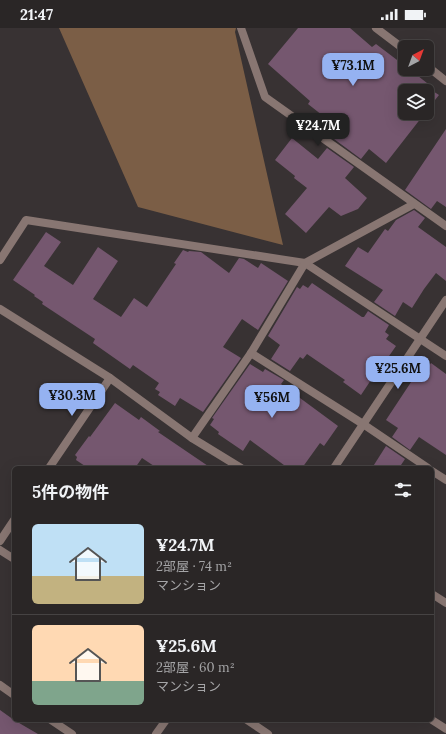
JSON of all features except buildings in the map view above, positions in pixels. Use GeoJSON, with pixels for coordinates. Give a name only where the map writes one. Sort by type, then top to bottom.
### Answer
{"type":"FeatureCollection","features":[{"type":"Feature","properties":{"kind":"street"},"geometry":{"type":"LineString","coordinates":[[241,28],[265,97],[446,226]]}},
{"type":"Feature","properties":{"kind":"street"},"geometry":{"type":"LineString","coordinates":[[376,28],[398,45]]}},
{"type":"Feature","properties":{"kind":"street"},"geometry":{"type":"LineString","coordinates":[[434,71],[446,80]]}},
{"type":"Feature","properties":{"kind":"street"},"geometry":{"type":"LineString","coordinates":[[192,438],[251,353],[305,263],[414,204]]}},
{"type":"Feature","properties":{"kind":"street"},"geometry":{"type":"LineString","coordinates":[[0,260],[26,220],[305,263],[446,356]]}},
{"type":"Feature","properties":{"kind":"street"},"geometry":{"type":"LineString","coordinates":[[335,466],[446,300]]}},
{"type":"Feature","properties":{"kind":"street"},"geometry":{"type":"LineString","coordinates":[[0,309],[110,378],[192,438],[238,466]]}},
{"type":"Feature","properties":{"kind":"street"},"geometry":{"type":"LineString","coordinates":[[251,353],[363,424],[425,466]]}},
{"type":"Feature","properties":{"kind":"street"},"geometry":{"type":"LineString","coordinates":[[53,466],[110,378]]}},
{"type":"Feature","properties":{"kind":"street"},"geometry":{"type":"LineString","coordinates":[[434,472],[446,480]]}},
{"type":"Feature","properties":{"kind":"street"},"geometry":{"type":"LineString","coordinates":[[0,541],[12,523]]}},
{"type":"Feature","properties":{"kind":"street"},"geometry":{"type":"LineString","coordinates":[[0,550],[12,559]]}},
{"type":"Feature","properties":{"kind":"street"},"geometry":{"type":"LineString","coordinates":[[434,595],[446,603]]}},
{"type":"Feature","properties":{"kind":"street"},"geometry":{"type":"LineString","coordinates":[[0,685],[12,694]]}},
{"type":"Feature","properties":{"kind":"street"},"geometry":{"type":"LineString","coordinates":[[434,721],[446,729]]}},
{"type":"Feature","properties":{"kind":"street"},"geometry":{"type":"LineString","coordinates":[[54,722],[72,734]]}},
{"type":"Feature","properties":{"kind":"street"},"geometry":{"type":"LineString","coordinates":[[156,734],[165,722]]}},
{"type":"Feature","properties":{"kind":"street"},"geometry":{"type":"LineString","coordinates":[[250,722],[268,734]]}},
{"type":"Feature","properties":{"kind":"shaded area"},"geometry":{"type":"Polygon","coordinates":[[[59,28],[236,28],[235,32],[283,245],[138,207],[59,28]]]}}]}
